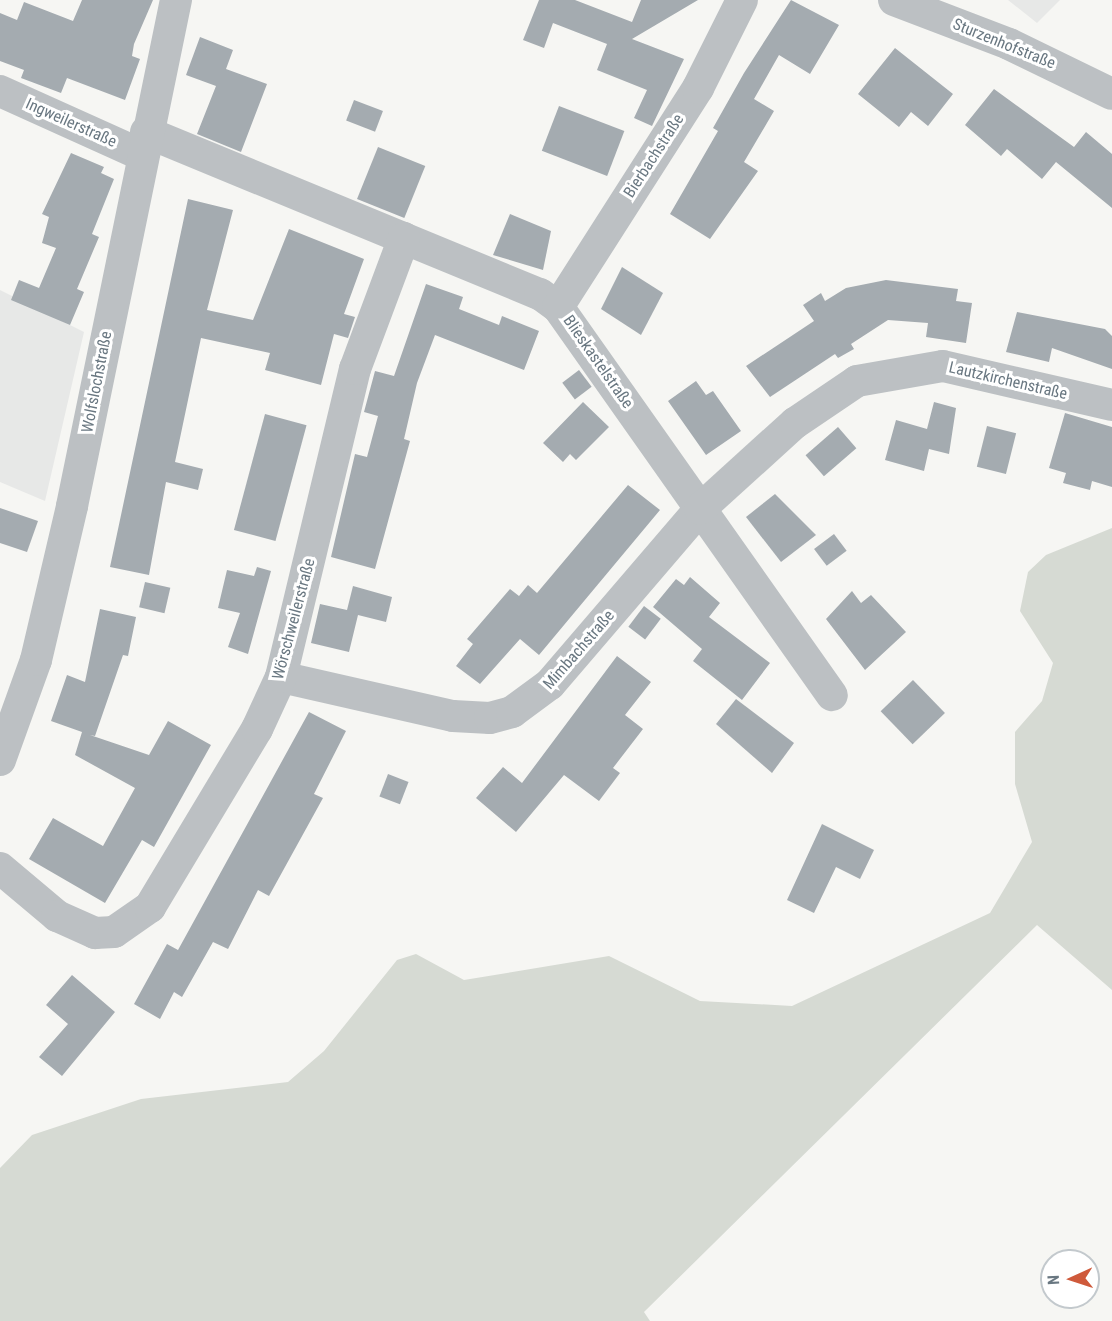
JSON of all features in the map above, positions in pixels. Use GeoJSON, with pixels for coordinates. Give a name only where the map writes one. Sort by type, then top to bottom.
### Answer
{"type":"FeatureCollection","features":[{"type":"Feature","properties":{"kind":"street","name":"Wolfslochstraße"},"geometry":{"type":"LineString","coordinates":[[0,760],[44,627],[144,143],[176,0]]}},
{"type":"Feature","properties":{"kind":"street","name":"Bierbachstraße"},"geometry":{"type":"LineString","coordinates":[[558,307],[698,88],[742,0]]}},
{"type":"Feature","properties":{"kind":"street","name":"Sturzenhofstraße"},"geometry":{"type":"LineString","coordinates":[[894,0],[1063,68],[1112,94]]}},
{"type":"Feature","properties":{"kind":"street","name":"Ingweilerstraße"},"geometry":{"type":"LineString","coordinates":[[0,91],[144,143]]}},
{"type":"Feature","properties":{"kind":"street","name":"Blieskastelstraße"},"geometry":{"type":"LineString","coordinates":[[144,143],[404,238],[558,307],[832,695]]}},
{"type":"Feature","properties":{"kind":"street","name":"Wörschweilerstraße"},"geometry":{"type":"LineString","coordinates":[[0,868],[76,927],[114,932],[133,923],[156,897],[257,729],[281,677],[356,369],[404,238]]}},
{"type":"Feature","properties":{"kind":"street","name":"Lautzkirchenstraße"},"geometry":{"type":"LineString","coordinates":[[700,509],[832,396],[886,372],[943,366],[1112,405]]}},
{"type":"Feature","properties":{"kind":"street","name":"Mimbachstraße"},"geometry":{"type":"LineString","coordinates":[[281,677],[453,716],[490,718],[512,712],[550,684],[700,509]]}},
{"type":"Feature","properties":{"kind":"shaded area"},"geometry":{"type":"Polygon","coordinates":[[[1008,0],[1060,0],[1037,23],[1008,0]]]}},
{"type":"Feature","properties":{"kind":"shaded area"},"geometry":{"type":"Polygon","coordinates":[[[0,290],[84,332],[45,501],[0,482],[0,290]]]}},
{"type":"Feature","properties":{"kind":"shaded area"},"geometry":{"type":"Polygon","coordinates":[[[1112,528],[1112,990],[1037,925],[644,1312],[650,1321],[0,1321],[0,1168],[32,1135],[141,1099],[288,1082],[324,1051],[397,960],[416,954],[464,980],[609,956],[700,1001],[792,1006],[990,913],[1032,842],[1015,784],[1015,732],[1042,701],[1053,663],[1020,611],[1028,572],[1046,555],[1112,528]]]}},
{"type":"Feature","properties":{"kind":"building"},"geometry":{"type":"Polygon","coordinates":[[[82,0],[153,0],[134,44],[132,56],[140,59],[125,100],[67,78],[61,93],[21,78],[24,70],[0,61],[0,13],[17,20],[24,2],[73,21],[82,0]]]}},
{"type":"Feature","properties":{"kind":"building"},"geometry":{"type":"Polygon","coordinates":[[[539,0],[575,0],[632,22],[641,0],[698,0],[632,39],[684,59],[652,126],[634,118],[647,90],[597,70],[607,44],[553,23],[544,48],[523,40],[539,0]]]}},
{"type":"Feature","properties":{"kind":"building"},"geometry":{"type":"Polygon","coordinates":[[[791,0],[839,25],[810,74],[779,55],[754,99],[774,111],[744,162],[758,171],[710,239],[670,214],[718,131],[713,128],[744,73],[791,0]]]}},
{"type":"Feature","properties":{"kind":"building"},"geometry":{"type":"Polygon","coordinates":[[[200,37],[233,50],[226,69],[267,84],[241,152],[197,134],[216,86],[186,75],[200,37]]]}},
{"type":"Feature","properties":{"kind":"building"},"geometry":{"type":"Polygon","coordinates":[[[895,48],[953,94],[928,126],[911,112],[899,127],[858,94],[895,48]]]}},
{"type":"Feature","properties":{"kind":"building"},"geometry":{"type":"Polygon","coordinates":[[[994,89],[1074,147],[1086,132],[1112,154],[1112,208],[1056,162],[1042,179],[1007,149],[1001,156],[965,125],[994,89]]]}},
{"type":"Feature","properties":{"kind":"building"},"geometry":{"type":"Polygon","coordinates":[[[354,100],[383,111],[375,132],[346,121],[354,100]]]}},
{"type":"Feature","properties":{"kind":"building"},"geometry":{"type":"Polygon","coordinates":[[[559,106],[624,131],[607,176],[542,151],[559,106]]]}},
{"type":"Feature","properties":{"kind":"building"},"geometry":{"type":"Polygon","coordinates":[[[378,147],[425,166],[404,218],[357,199],[378,147]]]}},
{"type":"Feature","properties":{"kind":"building"},"geometry":{"type":"Polygon","coordinates":[[[71,153],[104,167],[101,173],[114,179],[92,234],[99,237],[77,289],[84,292],[70,325],[11,300],[19,280],[39,288],[56,248],[42,243],[49,217],[42,214],[71,153]]]}},
{"type":"Feature","properties":{"kind":"building"},"geometry":{"type":"Polygon","coordinates":[[[188,199],[233,210],[207,310],[253,320],[289,229],[364,259],[344,314],[355,317],[348,338],[334,334],[321,385],[265,370],[270,353],[201,338],[175,462],[203,469],[198,490],[166,482],[149,575],[110,567],[188,199]]]}},
{"type":"Feature","properties":{"kind":"building"},"geometry":{"type":"Polygon","coordinates":[[[510,214],[551,231],[543,270],[493,255],[510,214]]]}},
{"type":"Feature","properties":{"kind":"building"},"geometry":{"type":"Polygon","coordinates":[[[622,267],[663,293],[641,335],[601,309],[622,267]]]}},
{"type":"Feature","properties":{"kind":"building"},"geometry":{"type":"Polygon","coordinates":[[[886,280],[958,289],[956,301],[972,303],[966,343],[926,337],[928,323],[888,320],[851,344],[854,349],[838,358],[835,354],[770,397],[746,366],[814,321],[803,305],[821,293],[825,301],[846,288],[886,280]]]}},
{"type":"Feature","properties":{"kind":"building"},"geometry":{"type":"Polygon","coordinates":[[[426,284],[463,297],[459,309],[499,325],[502,316],[539,331],[524,370],[435,335],[417,383],[404,439],[410,441],[375,569],[331,557],[355,454],[367,457],[378,416],[364,412],[375,371],[394,376],[426,284]]]}},
{"type":"Feature","properties":{"kind":"building"},"geometry":{"type":"Polygon","coordinates":[[[1017,312],[1105,329],[1112,336],[1112,369],[1052,348],[1049,362],[1006,352],[1017,312]]]}},
{"type":"Feature","properties":{"kind":"building"},"geometry":{"type":"Polygon","coordinates":[[[579,370],[592,387],[575,399],[562,383],[579,370]]]}},
{"type":"Feature","properties":{"kind":"building"},"geometry":{"type":"Polygon","coordinates":[[[696,381],[706,395],[713,391],[741,431],[706,455],[668,401],[696,381]]]}},
{"type":"Feature","properties":{"kind":"building"},"geometry":{"type":"Polygon","coordinates":[[[583,402],[609,427],[576,460],[570,454],[563,462],[543,443],[583,402]]]}},
{"type":"Feature","properties":{"kind":"building"},"geometry":{"type":"Polygon","coordinates":[[[934,402],[956,408],[949,454],[929,449],[924,471],[885,460],[896,420],[927,429],[934,402]]]}},
{"type":"Feature","properties":{"kind":"building"},"geometry":{"type":"Polygon","coordinates":[[[1065,413],[1112,427],[1112,487],[1092,481],[1090,490],[1063,483],[1066,473],[1049,468],[1065,413]]]}},
{"type":"Feature","properties":{"kind":"building"},"geometry":{"type":"Polygon","coordinates":[[[265,414],[307,425],[275,541],[234,530],[265,414]]]}},
{"type":"Feature","properties":{"kind":"building"},"geometry":{"type":"Polygon","coordinates":[[[987,426],[1016,433],[1006,474],[977,467],[987,426]]]}},
{"type":"Feature","properties":{"kind":"building"},"geometry":{"type":"Polygon","coordinates":[[[838,427],[856,448],[824,476],[806,455],[838,427]]]}},
{"type":"Feature","properties":{"kind":"building"},"geometry":{"type":"Polygon","coordinates":[[[628,485],[660,510],[539,655],[520,639],[480,684],[456,666],[473,644],[467,639],[510,589],[519,596],[528,585],[537,593],[628,485]]]}},
{"type":"Feature","properties":{"kind":"building"},"geometry":{"type":"Polygon","coordinates":[[[775,494],[816,535],[781,562],[746,517],[775,494]]]}},
{"type":"Feature","properties":{"kind":"building"},"geometry":{"type":"Polygon","coordinates":[[[0,508],[38,521],[27,552],[0,543],[0,508]]]}},
{"type":"Feature","properties":{"kind":"building"},"geometry":{"type":"Polygon","coordinates":[[[834,534],[847,551],[827,566],[814,549],[834,534]]]}},
{"type":"Feature","properties":{"kind":"building"},"geometry":{"type":"Polygon","coordinates":[[[257,567],[271,571],[248,654],[228,647],[240,613],[218,608],[227,570],[254,576],[257,567]]]}},
{"type":"Feature","properties":{"kind":"building"},"geometry":{"type":"Polygon","coordinates":[[[690,577],[720,603],[709,617],[770,663],[742,700],[693,661],[702,649],[653,607],[676,579],[684,585],[690,577]]]}},
{"type":"Feature","properties":{"kind":"building"},"geometry":{"type":"Polygon","coordinates":[[[145,582],[170,588],[164,613],[139,607],[145,582]]]}},
{"type":"Feature","properties":{"kind":"building"},"geometry":{"type":"Polygon","coordinates":[[[353,586],[392,597],[386,622],[358,615],[349,652],[311,643],[320,604],[347,610],[353,586]]]}},
{"type":"Feature","properties":{"kind":"building"},"geometry":{"type":"Polygon","coordinates":[[[852,591],[861,603],[871,595],[906,632],[865,670],[826,619],[852,591]]]}},
{"type":"Feature","properties":{"kind":"building"},"geometry":{"type":"Polygon","coordinates":[[[644,606],[661,619],[645,639],[628,627],[644,606]]]}},
{"type":"Feature","properties":{"kind":"building"},"geometry":{"type":"Polygon","coordinates":[[[100,609],[136,617],[128,656],[123,655],[95,736],[90,735],[149,755],[168,721],[211,745],[154,847],[142,840],[105,903],[29,859],[53,818],[103,846],[135,788],[75,755],[82,732],[51,721],[67,675],[85,682],[100,609]]]}},
{"type":"Feature","properties":{"kind":"building"},"geometry":{"type":"Polygon","coordinates":[[[617,656],[651,682],[625,715],[643,729],[613,768],[620,773],[599,801],[564,775],[516,832],[476,798],[503,767],[522,783],[617,656]]]}},
{"type":"Feature","properties":{"kind":"building"},"geometry":{"type":"Polygon","coordinates":[[[913,680],[945,713],[913,744],[881,711],[913,680]]]}},
{"type":"Feature","properties":{"kind":"building"},"geometry":{"type":"Polygon","coordinates":[[[736,699],[794,743],[772,773],[716,724],[736,699]]]}},
{"type":"Feature","properties":{"kind":"building"},"geometry":{"type":"Polygon","coordinates":[[[309,712],[346,731],[314,794],[323,798],[269,896],[258,890],[228,949],[213,942],[182,997],[174,992],[160,1019],[134,1004],[167,944],[178,950],[309,712]]]}},
{"type":"Feature","properties":{"kind":"building"},"geometry":{"type":"Polygon","coordinates":[[[388,774],[409,782],[400,804],[379,796],[388,774]]]}},
{"type":"Feature","properties":{"kind":"building"},"geometry":{"type":"Polygon","coordinates":[[[822,824],[874,850],[860,879],[836,867],[814,913],[787,900],[822,824]]]}},
{"type":"Feature","properties":{"kind":"building"},"geometry":{"type":"Polygon","coordinates":[[[72,975],[115,1012],[62,1076],[39,1057],[68,1024],[46,1005],[72,975]]]}}]}
